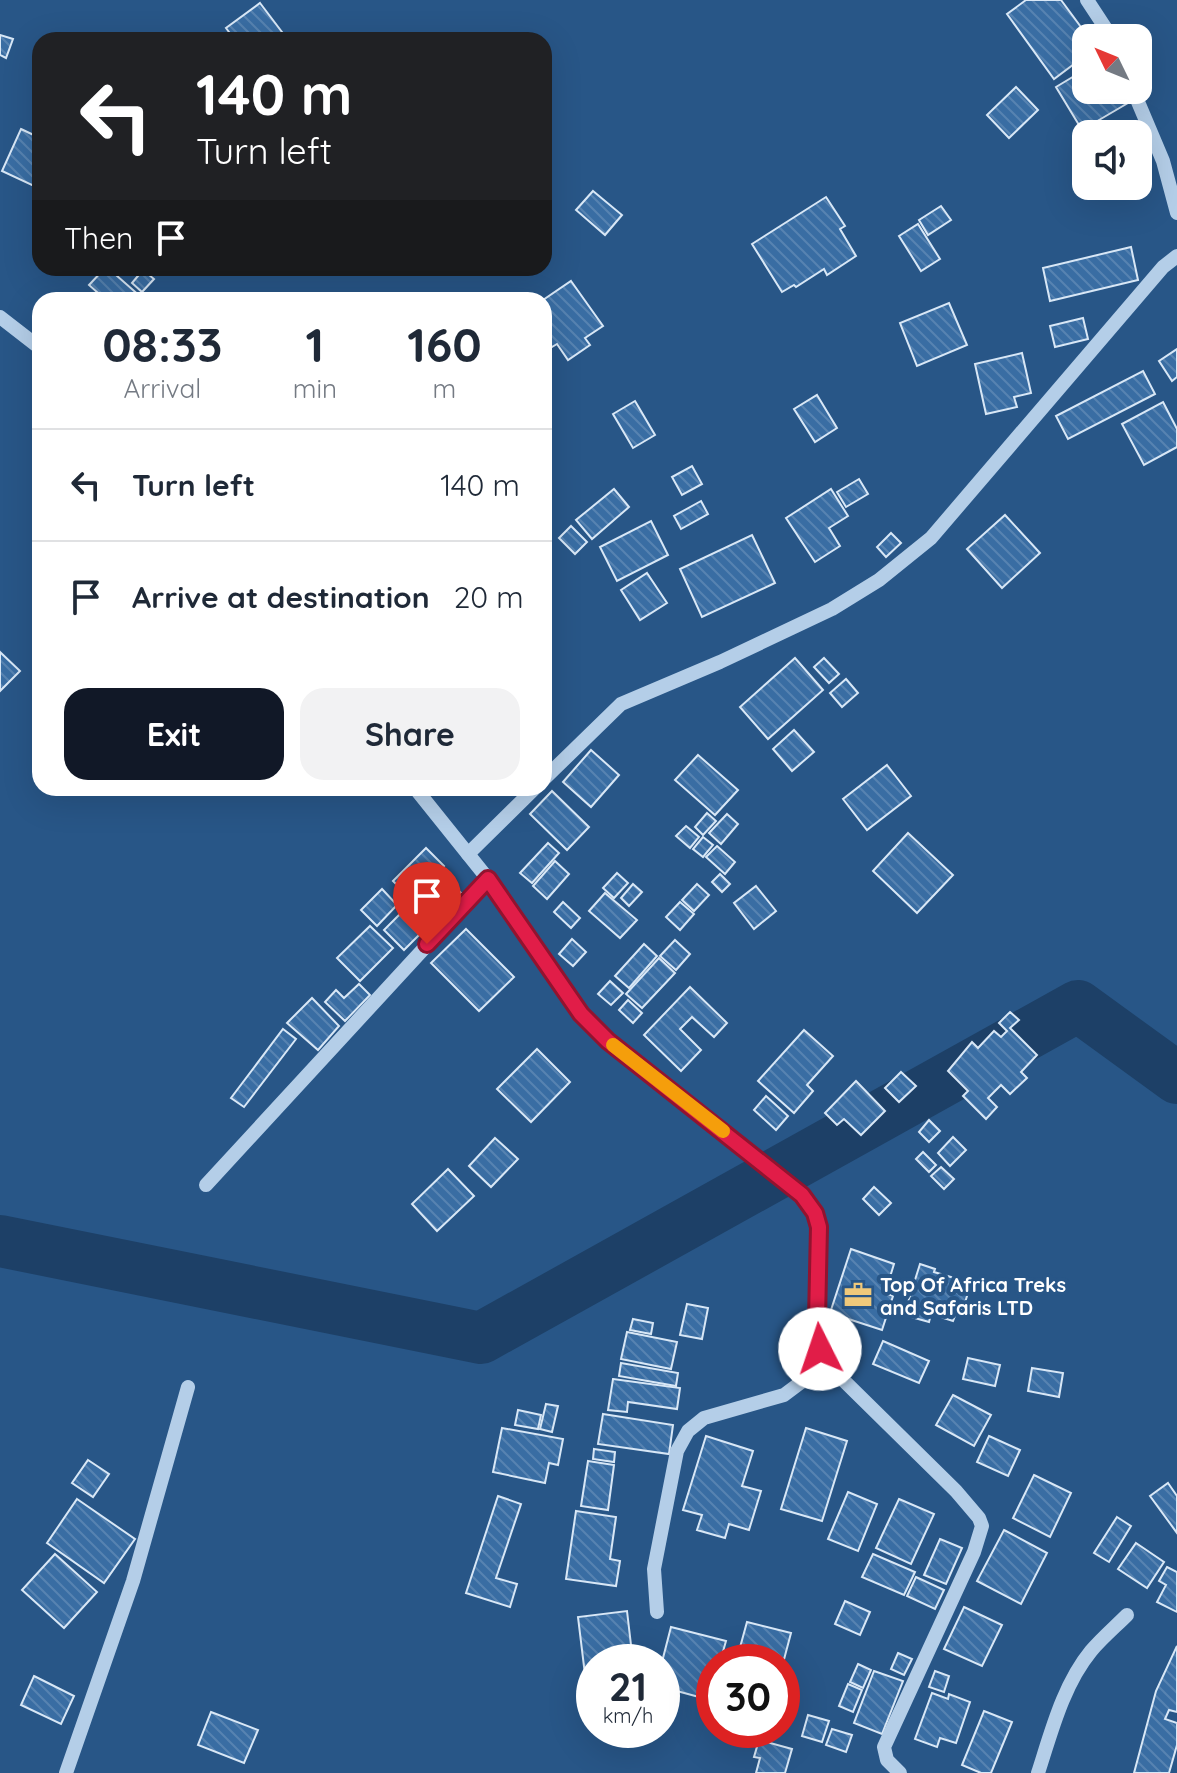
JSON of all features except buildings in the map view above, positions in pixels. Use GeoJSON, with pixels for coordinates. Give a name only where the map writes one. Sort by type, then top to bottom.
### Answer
{"type":"FeatureCollection","features":[{"type":"Feature","properties":{"kind":"street"},"geometry":{"type":"LineString","coordinates":[[1087,0],[1103,24]]}},
{"type":"Feature","properties":{"kind":"street"},"geometry":{"type":"LineString","coordinates":[[1139,104],[1163,161],[1177,213]]}},
{"type":"Feature","properties":{"kind":"street"},"geometry":{"type":"LineString","coordinates":[[552,771],[621,704],[832,609],[879,580],[931,538],[1163,267],[1177,256]]}},
{"type":"Feature","properties":{"kind":"street"},"geometry":{"type":"LineString","coordinates":[[0,317],[32,342]]}},
{"type":"Feature","properties":{"kind":"street"},"geometry":{"type":"LineString","coordinates":[[421,796],[488,879],[581,1014],[608,1041],[802,1195],[815,1213],[820,1240],[817,1320],[820,1349],[828,1362],[979,1518],[982,1526],[974,1552],[884,1747],[887,1760],[900,1773]]}},
{"type":"Feature","properties":{"kind":"street"},"geometry":{"type":"LineString","coordinates":[[468,854],[527,796]]}},
{"type":"Feature","properties":{"kind":"street"},"geometry":{"type":"LineString","coordinates":[[206,1185],[488,879]]}},
{"type":"Feature","properties":{"kind":"street"},"geometry":{"type":"LineString","coordinates":[[657,1612],[654,1569],[677,1451],[688,1431],[704,1418],[784,1395],[828,1362]]}},
{"type":"Feature","properties":{"kind":"street"},"geometry":{"type":"LineString","coordinates":[[66,1773],[133,1581],[188,1387]]}},
{"type":"Feature","properties":{"kind":"street"},"geometry":{"type":"LineString","coordinates":[[1038,1773],[1055,1721],[1076,1675],[1090,1652],[1127,1615]]}},
{"type":"Feature","properties":{"kind":"waterway"},"geometry":{"type":"LineString","coordinates":[[0,1241],[481,1338],[1078,1006],[1177,1078]]}},
{"type":"Feature","properties":{"kind":"slow traffic"},"geometry":{"type":"LineString","coordinates":[[613,1045],[723,1131]]}},
{"type":"Feature","properties":{"kind":"place","name":"Top Of Africa Treks and Safaris LTD"},"geometry":{"type":"Point","coordinates":[858,1295]}},
{"type":"Feature","properties":{"kind":"route"},"geometry":{"type":"LineString","coordinates":[[427,944],[488,879],[581,1014],[608,1041],[802,1195],[815,1213],[819,1227],[817,1320],[820,1349]]}}]}
